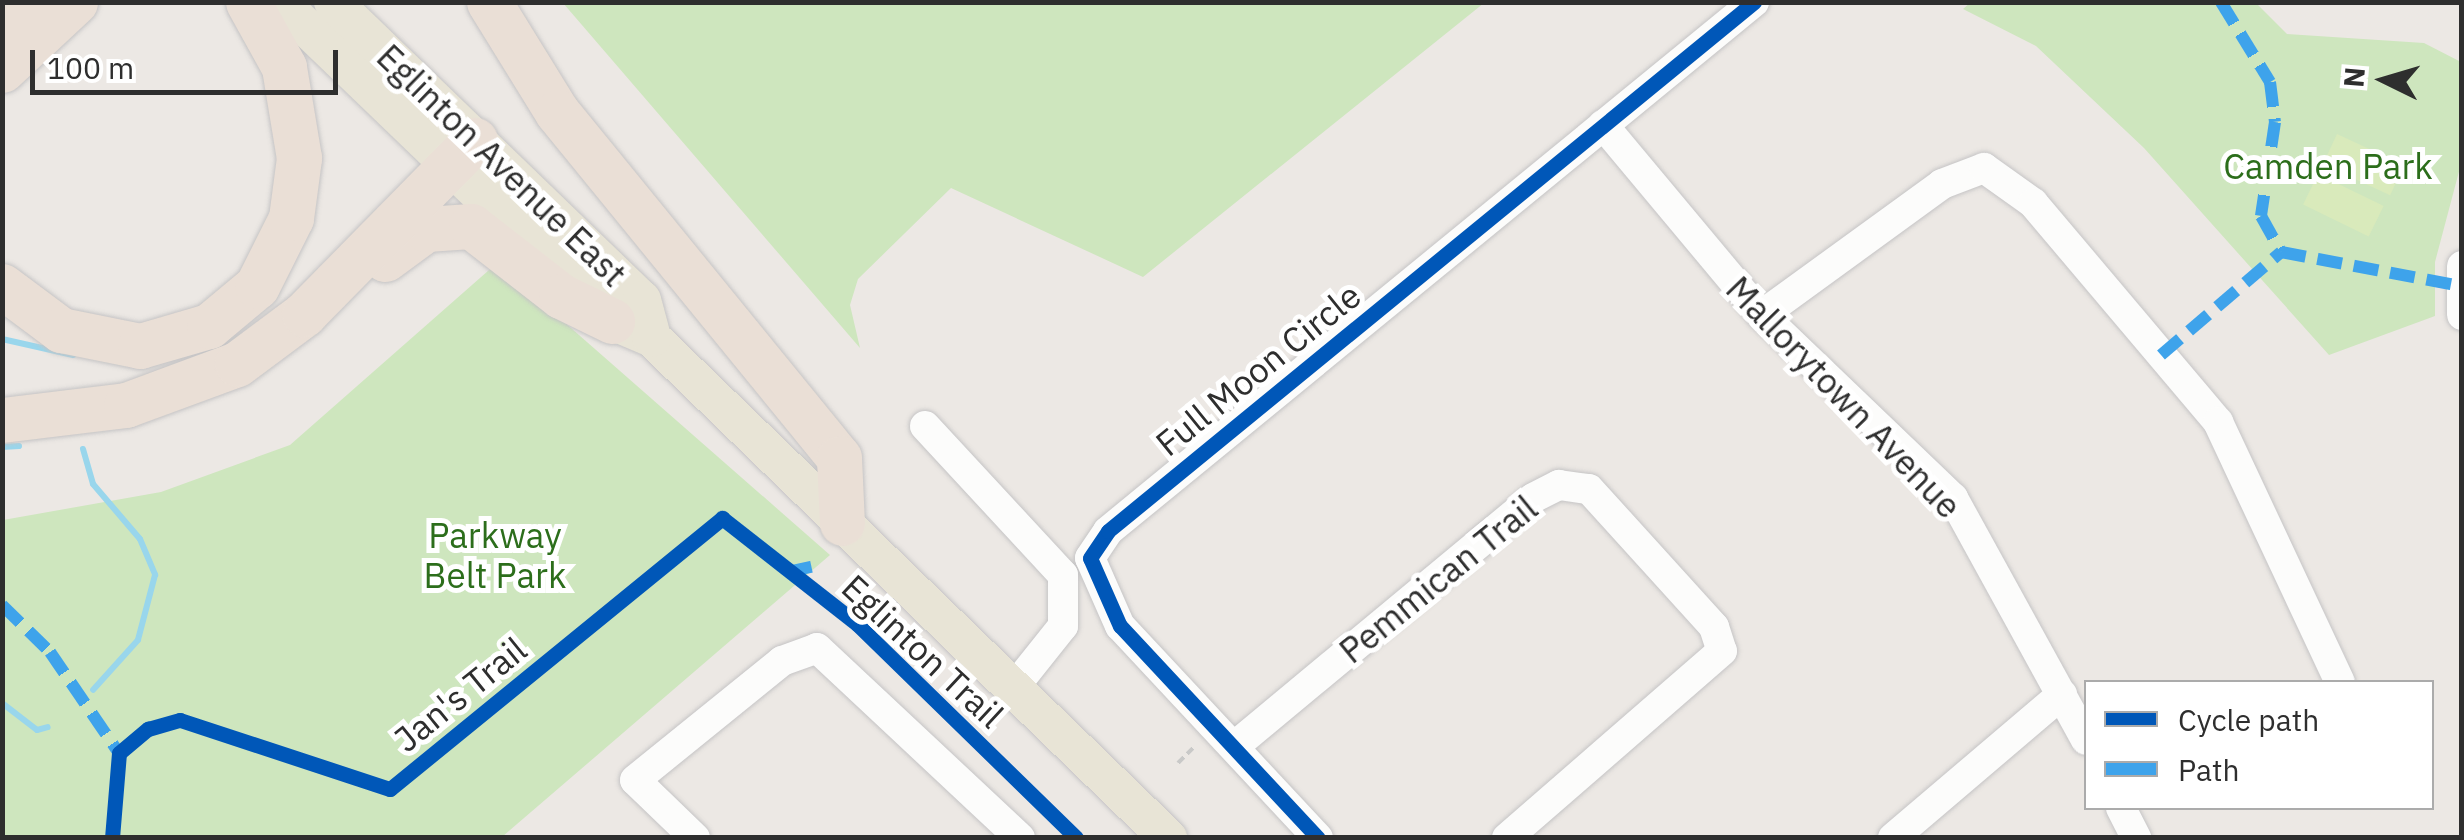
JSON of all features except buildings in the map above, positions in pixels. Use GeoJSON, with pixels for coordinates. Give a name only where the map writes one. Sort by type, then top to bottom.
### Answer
{"type":"FeatureCollection","features":[{"type":"Feature","properties":{"kind":"highway"},"geometry":{"type":"LineString","coordinates":[[2,16],[22,2]]}},
{"type":"Feature","properties":{"kind":"highway"},"geometry":{"type":"LineString","coordinates":[[2,70],[76,2]]}},
{"type":"Feature","properties":{"kind":"highway"},"geometry":{"type":"LineString","coordinates":[[2,286],[61,330],[140,346],[208,326],[256,286],[292,218],[299,158],[284,67],[248,2]]}},
{"type":"Feature","properties":{"kind":"highway"},"geometry":{"type":"LineString","coordinates":[[488,2],[558,112],[839,458],[842,523]]}},
{"type":"Feature","properties":{"kind":"highway"},"geometry":{"type":"LineString","coordinates":[[2,420],[182,389],[304,314],[463,152]]}},
{"type":"Feature","properties":{"kind":"highway"},"geometry":{"type":"LineString","coordinates":[[304,314],[330,313],[406,240],[456,224],[490,234],[561,296],[632,330]]}},
{"type":"Feature","properties":{"kind":"main road","name":"Eglinton Avenue East"},"geometry":{"type":"LineString","coordinates":[[280,2],[463,152]]}},
{"type":"Feature","properties":{"kind":"main road","name":"Eglinton Avenue East"},"geometry":{"type":"LineString","coordinates":[[333,2],[463,152],[632,330],[842,523],[1168,838]]}},
{"type":"Feature","properties":{"kind":"street","name":"Full Moon Circle"},"geometry":{"type":"LineString","coordinates":[[1318,838],[1236,745],[1120,626],[1090,558],[1108,531],[1754,2]]}},
{"type":"Feature","properties":{"kind":"street","name":"Mallorytown Avenue"},"geometry":{"type":"LineString","coordinates":[[1603,126],[1762,315],[1953,498],[2084,736]]}},
{"type":"Feature","properties":{"kind":"street"},"geometry":{"type":"LineString","coordinates":[[1762,315],[1942,184],[1984,168],[2032,203],[2218,422],[2339,680]]}},
{"type":"Feature","properties":{"kind":"street"},"geometry":{"type":"LineString","coordinates":[[2462,266],[2462,314]]}},
{"type":"Feature","properties":{"kind":"street"},"geometry":{"type":"LineString","coordinates":[[925,426],[1063,574],[1063,626],[1012,690]]}},
{"type":"Feature","properties":{"kind":"street","name":"Pemmican Trail"},"geometry":{"type":"LineString","coordinates":[[1236,745],[1532,498],[1560,485],[1589,490],[1714,627],[1722,651],[1506,838]]}},
{"type":"Feature","properties":{"kind":"street"},"geometry":{"type":"LineString","coordinates":[[695,838],[636,780],[782,660],[817,648],[1020,838]]}},
{"type":"Feature","properties":{"kind":"street"},"geometry":{"type":"LineString","coordinates":[[1893,838],[2062,694]]}},
{"type":"Feature","properties":{"kind":"street"},"geometry":{"type":"LineString","coordinates":[[2123,810],[2136,838]]}},
{"type":"Feature","properties":{"kind":"path"},"geometry":{"type":"LineString","coordinates":[[1178,762],[1203,738]]}},
{"type":"Feature","properties":{"kind":"green space"},"geometry":{"type":"Polygon","coordinates":[[[563,2],[1484,3],[1143,277],[951,188],[858,279],[850,305],[860,348],[563,2]]]}},
{"type":"Feature","properties":{"kind":"green space","name":"Camden Park"},"geometry":{"type":"Polygon","coordinates":[[[1971,2],[2256,3],[2287,34],[2424,43],[2461,62],[2461,164],[2435,262],[2435,316],[2329,355],[2144,148],[2036,46],[1963,9],[1971,2]]]}},
{"type":"Feature","properties":{"kind":"green space"},"geometry":{"type":"Polygon","coordinates":[[[2337,134],[2404,165],[2390,195],[2323,164],[2337,134]]]}},
{"type":"Feature","properties":{"kind":"green space"},"geometry":{"type":"Polygon","coordinates":[[[2318,174],[2384,206],[2369,237],[2303,205],[2318,174]]]}},
{"type":"Feature","properties":{"kind":"green space","name":"Parkway Belt Park"},"geometry":{"type":"Polygon","coordinates":[[[497,263],[830,555],[502,837],[3,838],[3,520],[161,492],[290,445],[497,263]]]}},
{"type":"Feature","properties":{"kind":"waterway"},"geometry":{"type":"LineString","coordinates":[[2,339],[73,355]]}},
{"type":"Feature","properties":{"kind":"waterway"},"geometry":{"type":"LineString","coordinates":[[2,447],[19,446]]}},
{"type":"Feature","properties":{"kind":"waterway"},"geometry":{"type":"LineString","coordinates":[[83,449],[93,484],[140,539],[155,575],[138,640],[93,690]]}},
{"type":"Feature","properties":{"kind":"waterway"},"geometry":{"type":"LineString","coordinates":[[2,703],[37,730],[48,727]]}},
{"type":"Feature","properties":{"kind":"marked path"},"geometry":{"type":"LineString","coordinates":[[2221,2],[2270,82],[2275,122],[2261,216],[2281,252],[2456,285]]}},
{"type":"Feature","properties":{"kind":"marked path"},"geometry":{"type":"LineString","coordinates":[[2161,355],[2281,252]]}},
{"type":"Feature","properties":{"kind":"marked path"},"geometry":{"type":"LineString","coordinates":[[787,572],[820,565]]}},
{"type":"Feature","properties":{"kind":"marked path"},"geometry":{"type":"LineString","coordinates":[[2,605],[50,652],[119,753]]}},
{"type":"Feature","properties":{"kind":"cycle path"},"geometry":{"type":"LineString","coordinates":[[1318,838],[1120,626],[1090,558],[1108,531],[1754,2]]}},
{"type":"Feature","properties":{"kind":"cycle path","name":"Eglinton Trail"},"geometry":{"type":"LineString","coordinates":[[112,838],[119,753],[148,729],[180,720],[390,789],[722,518],[857,624],[1076,838]]}}]}
